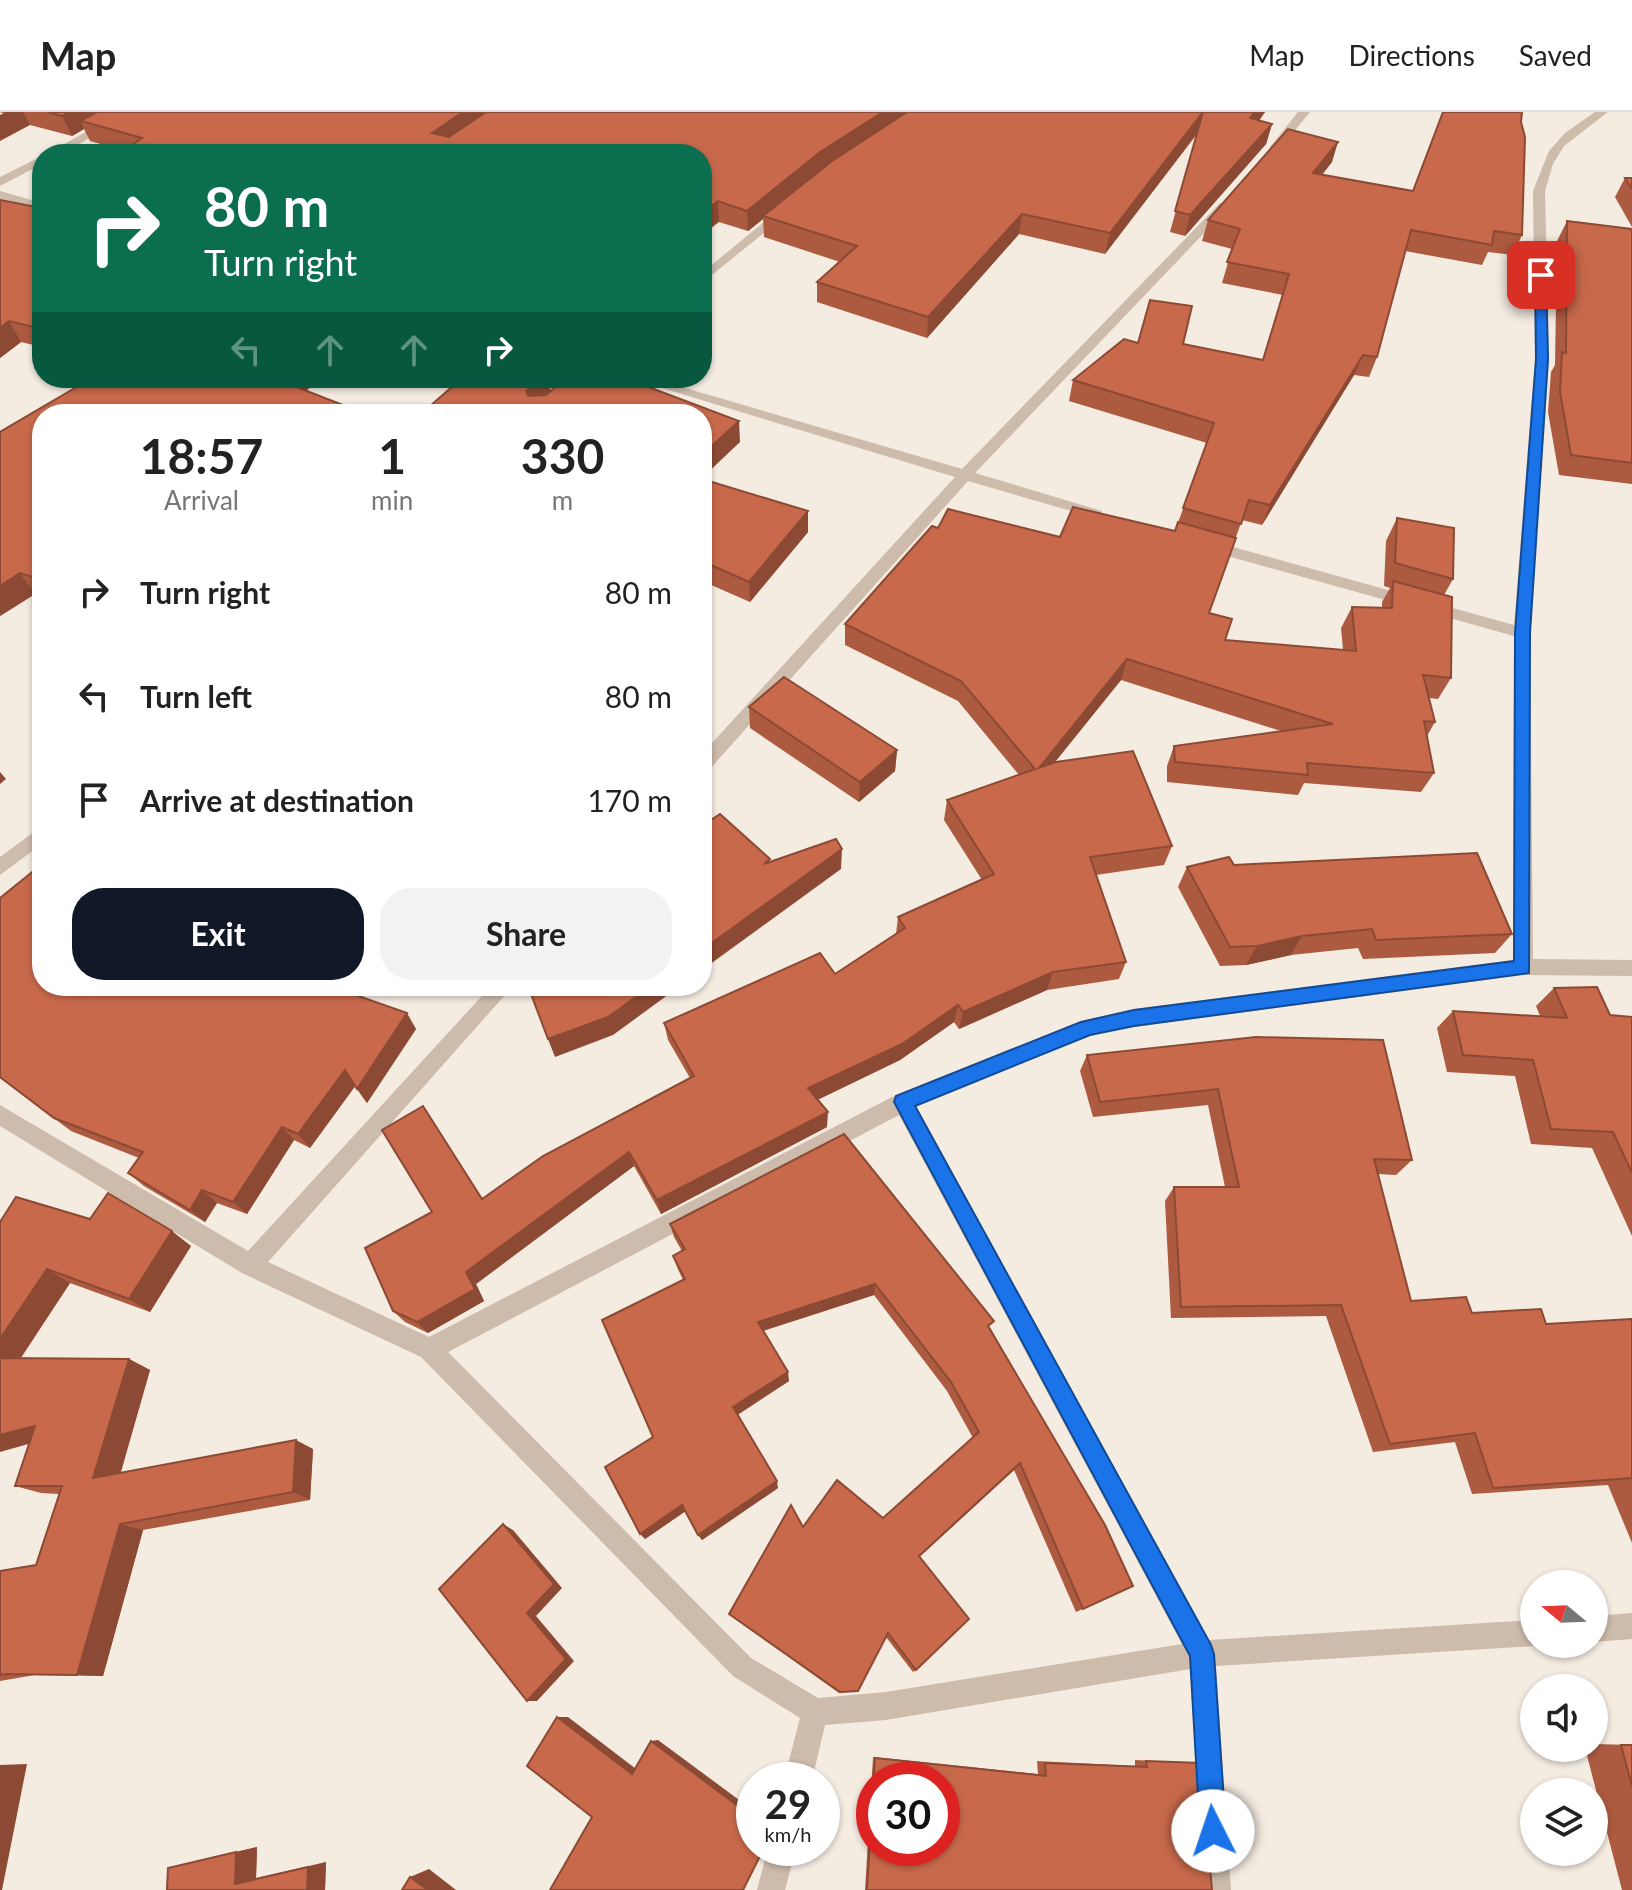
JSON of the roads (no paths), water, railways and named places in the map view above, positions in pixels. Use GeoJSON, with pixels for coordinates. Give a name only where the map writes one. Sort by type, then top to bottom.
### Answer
{"type":"FeatureCollection","features":[{"type":"Feature","properties":{"kind":"street"},"geometry":{"type":"LineString","coordinates":[[71,144],[130,112]]}},
{"type":"Feature","properties":{"kind":"street"},"geometry":{"type":"LineString","coordinates":[[1267,157],[1304,112]]}},
{"type":"Feature","properties":{"kind":"street"},"geometry":{"type":"LineString","coordinates":[[1523,967],[1522,633],[1542,359],[1539,191],[1544,166],[1567,135],[1602,112]]}},
{"type":"Feature","properties":{"kind":"street"},"geometry":{"type":"LineString","coordinates":[[0,182],[32,164]]}},
{"type":"Feature","properties":{"kind":"street"},"geometry":{"type":"LineString","coordinates":[[712,755],[963,477],[1236,193]]}},
{"type":"Feature","properties":{"kind":"street"},"geometry":{"type":"LineString","coordinates":[[0,195],[32,204]]}},
{"type":"Feature","properties":{"kind":"street"},"geometry":{"type":"LineString","coordinates":[[712,271],[792,205]]}},
{"type":"Feature","properties":{"kind":"street"},"geometry":{"type":"LineString","coordinates":[[551,404],[570,388]]}},
{"type":"Feature","properties":{"kind":"street"},"geometry":{"type":"LineString","coordinates":[[669,388],[1114,519]]}},
{"type":"Feature","properties":{"kind":"street"},"geometry":{"type":"LineString","coordinates":[[1190,540],[1522,633]]}},
{"type":"Feature","properties":{"kind":"street"},"geometry":{"type":"LineString","coordinates":[[0,868],[32,841]]}},
{"type":"Feature","properties":{"kind":"street"},"geometry":{"type":"LineString","coordinates":[[429,1349],[903,1102],[1088,1027],[1134,1018],[1523,967],[1632,968]]}},
{"type":"Feature","properties":{"kind":"street"},"geometry":{"type":"LineString","coordinates":[[250,1265],[494,996]]}},
{"type":"Feature","properties":{"kind":"street"},"geometry":{"type":"LineString","coordinates":[[903,1102],[1202,1654],[1217,1890]]}},
{"type":"Feature","properties":{"kind":"street"},"geometry":{"type":"LineString","coordinates":[[0,1115],[250,1265],[429,1349],[742,1667],[815,1712],[886,1706],[1202,1654],[1520,1634]]}},
{"type":"Feature","properties":{"kind":"street"},"geometry":{"type":"LineString","coordinates":[[1608,1628],[1632,1626]]}},
{"type":"Feature","properties":{"kind":"street"},"geometry":{"type":"LineString","coordinates":[[802,1762],[815,1712]]}},
{"type":"Feature","properties":{"kind":"street"},"geometry":{"type":"LineString","coordinates":[[771,1890],[777,1866]]}}]}
